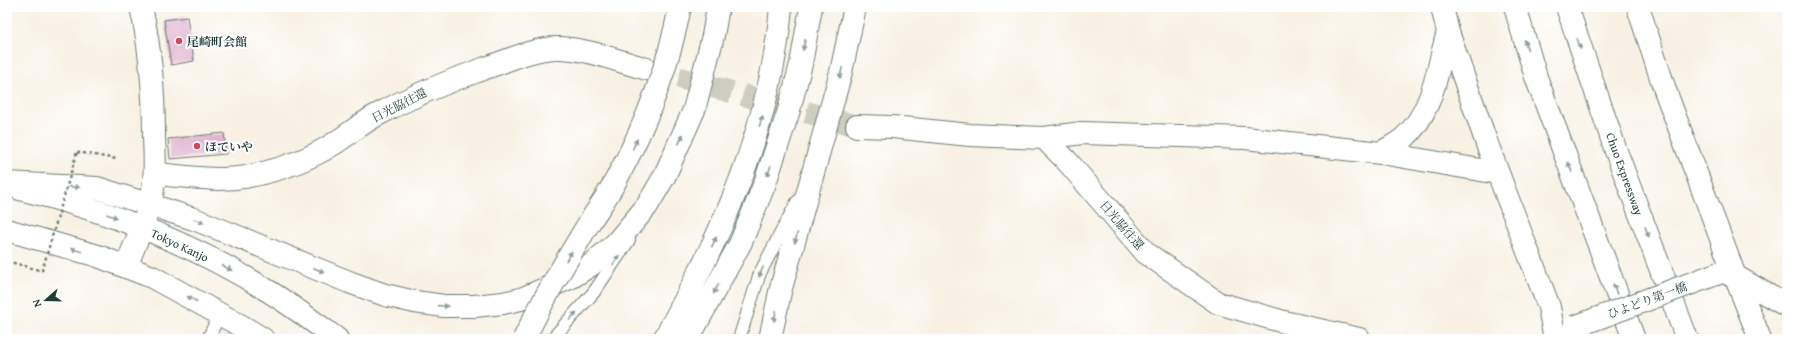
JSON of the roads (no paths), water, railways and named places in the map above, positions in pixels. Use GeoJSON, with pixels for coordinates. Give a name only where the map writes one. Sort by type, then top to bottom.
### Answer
{"type":"FeatureCollection","features":[{"type":"Feature","properties":{"kind":"main road"},"geometry":{"type":"LineString","coordinates":[[126,267],[150,204],[155,174],[152,72],[148,37],[141,7]]}},
{"type":"Feature","properties":{"kind":"main road"},"geometry":{"type":"LineString","coordinates":[[524,339],[564,264],[616,181],[632,148],[659,86],[675,34],[680,7]]}},
{"type":"Feature","properties":{"kind":"main road"},"geometry":{"type":"LineString","coordinates":[[7,183],[97,188],[150,204],[251,241],[370,290],[415,302],[444,306],[503,303],[532,294],[572,277],[591,264],[616,243],[647,206],[664,177],[694,110],[714,36],[718,7]]}},
{"type":"Feature","properties":{"kind":"main road"},"geometry":{"type":"LineString","coordinates":[[664,339],[714,243],[750,157],[767,98],[775,56],[781,7]]}},
{"type":"Feature","properties":{"kind":"main road"},"geometry":{"type":"LineString","coordinates":[[688,339],[741,242],[765,184],[789,110],[801,64],[811,7]]}},
{"type":"Feature","properties":{"kind":"main road"},"geometry":{"type":"LineString","coordinates":[[770,339],[780,292],[842,72],[855,7]]}},
{"type":"Feature","properties":{"kind":"main road"},"geometry":{"type":"LineString","coordinates":[[1442,7],[1448,32],[1498,173],[1550,307],[1553,338]]}},
{"type":"Feature","properties":{"kind":"main road"},"geometry":{"type":"LineString","coordinates":[[1515,7],[1536,77],[1634,339]]}},
{"type":"Feature","properties":{"kind":"main road","name":"Chuo Expressway"},"geometry":{"type":"LineString","coordinates":[[1567,7],[1616,151],[1686,339]]}},
{"type":"Feature","properties":{"kind":"main road"},"geometry":{"type":"LineString","coordinates":[[1638,7],[1727,275],[1760,339]]}},
{"type":"Feature","properties":{"kind":"main road"},"geometry":{"type":"LineString","coordinates":[[1381,153],[1404,137],[1420,118],[1434,90],[1440,57],[1448,32]]}},
{"type":"Feature","properties":{"kind":"main road","name":"日光脇往還"},"geometry":{"type":"LineString","coordinates":[[155,174],[218,180],[245,177],[269,171],[306,158],[334,143],[355,128],[407,100],[452,80],[532,52],[546,49],[571,49],[646,69]]}},
{"type":"Feature","properties":{"kind":"main road"},"geometry":{"type":"LineString","coordinates":[[857,126],[892,127],[970,134],[1044,138],[1082,133],[1245,138],[1381,153],[1498,173]]}},
{"type":"Feature","properties":{"kind":"main road","name":"日光脇往還"},"geometry":{"type":"LineString","coordinates":[[1044,138],[1067,161],[1146,253],[1218,303],[1284,322],[1359,339]]}},
{"type":"Feature","properties":{"kind":"main road","name":"Tokyo Kanjo"},"geometry":{"type":"LineString","coordinates":[[7,186],[83,206],[168,238],[265,288],[337,339]]}},
{"type":"Feature","properties":{"kind":"main road"},"geometry":{"type":"LineString","coordinates":[[7,230],[98,256],[152,277],[263,339]]}},
{"type":"Feature","properties":{"kind":"main road"},"geometry":{"type":"LineString","coordinates":[[1727,275],[1787,306]]}},
{"type":"Feature","properties":{"kind":"main road","name":"ひよどり第一橋"},"geometry":{"type":"LineString","coordinates":[[1553,338],[1574,327],[1727,275]]}},
{"type":"Feature","properties":{"kind":"lane"},"geometry":{"type":"LineString","coordinates":[[739,339],[760,273],[817,163]]}},
{"type":"Feature","properties":{"kind":"lane"},"geometry":{"type":"LineString","coordinates":[[552,339],[594,292],[622,251],[647,206]]}},
{"type":"Feature","properties":{"kind":"lane"},"geometry":{"type":"LineString","coordinates":[[208,339],[220,314]]}},
{"type":"Feature","properties":{"kind":"tunnel"},"geometry":{"type":"LineString","coordinates":[[647,69],[857,126]]}},
{"type":"Feature","properties":{"kind":"place","name":"尾崎町会館"},"geometry":{"type":"Point","coordinates":[179,41]}},
{"type":"Feature","properties":{"kind":"place","name":"ほていや"},"geometry":{"type":"Point","coordinates":[197,146]}}]}
